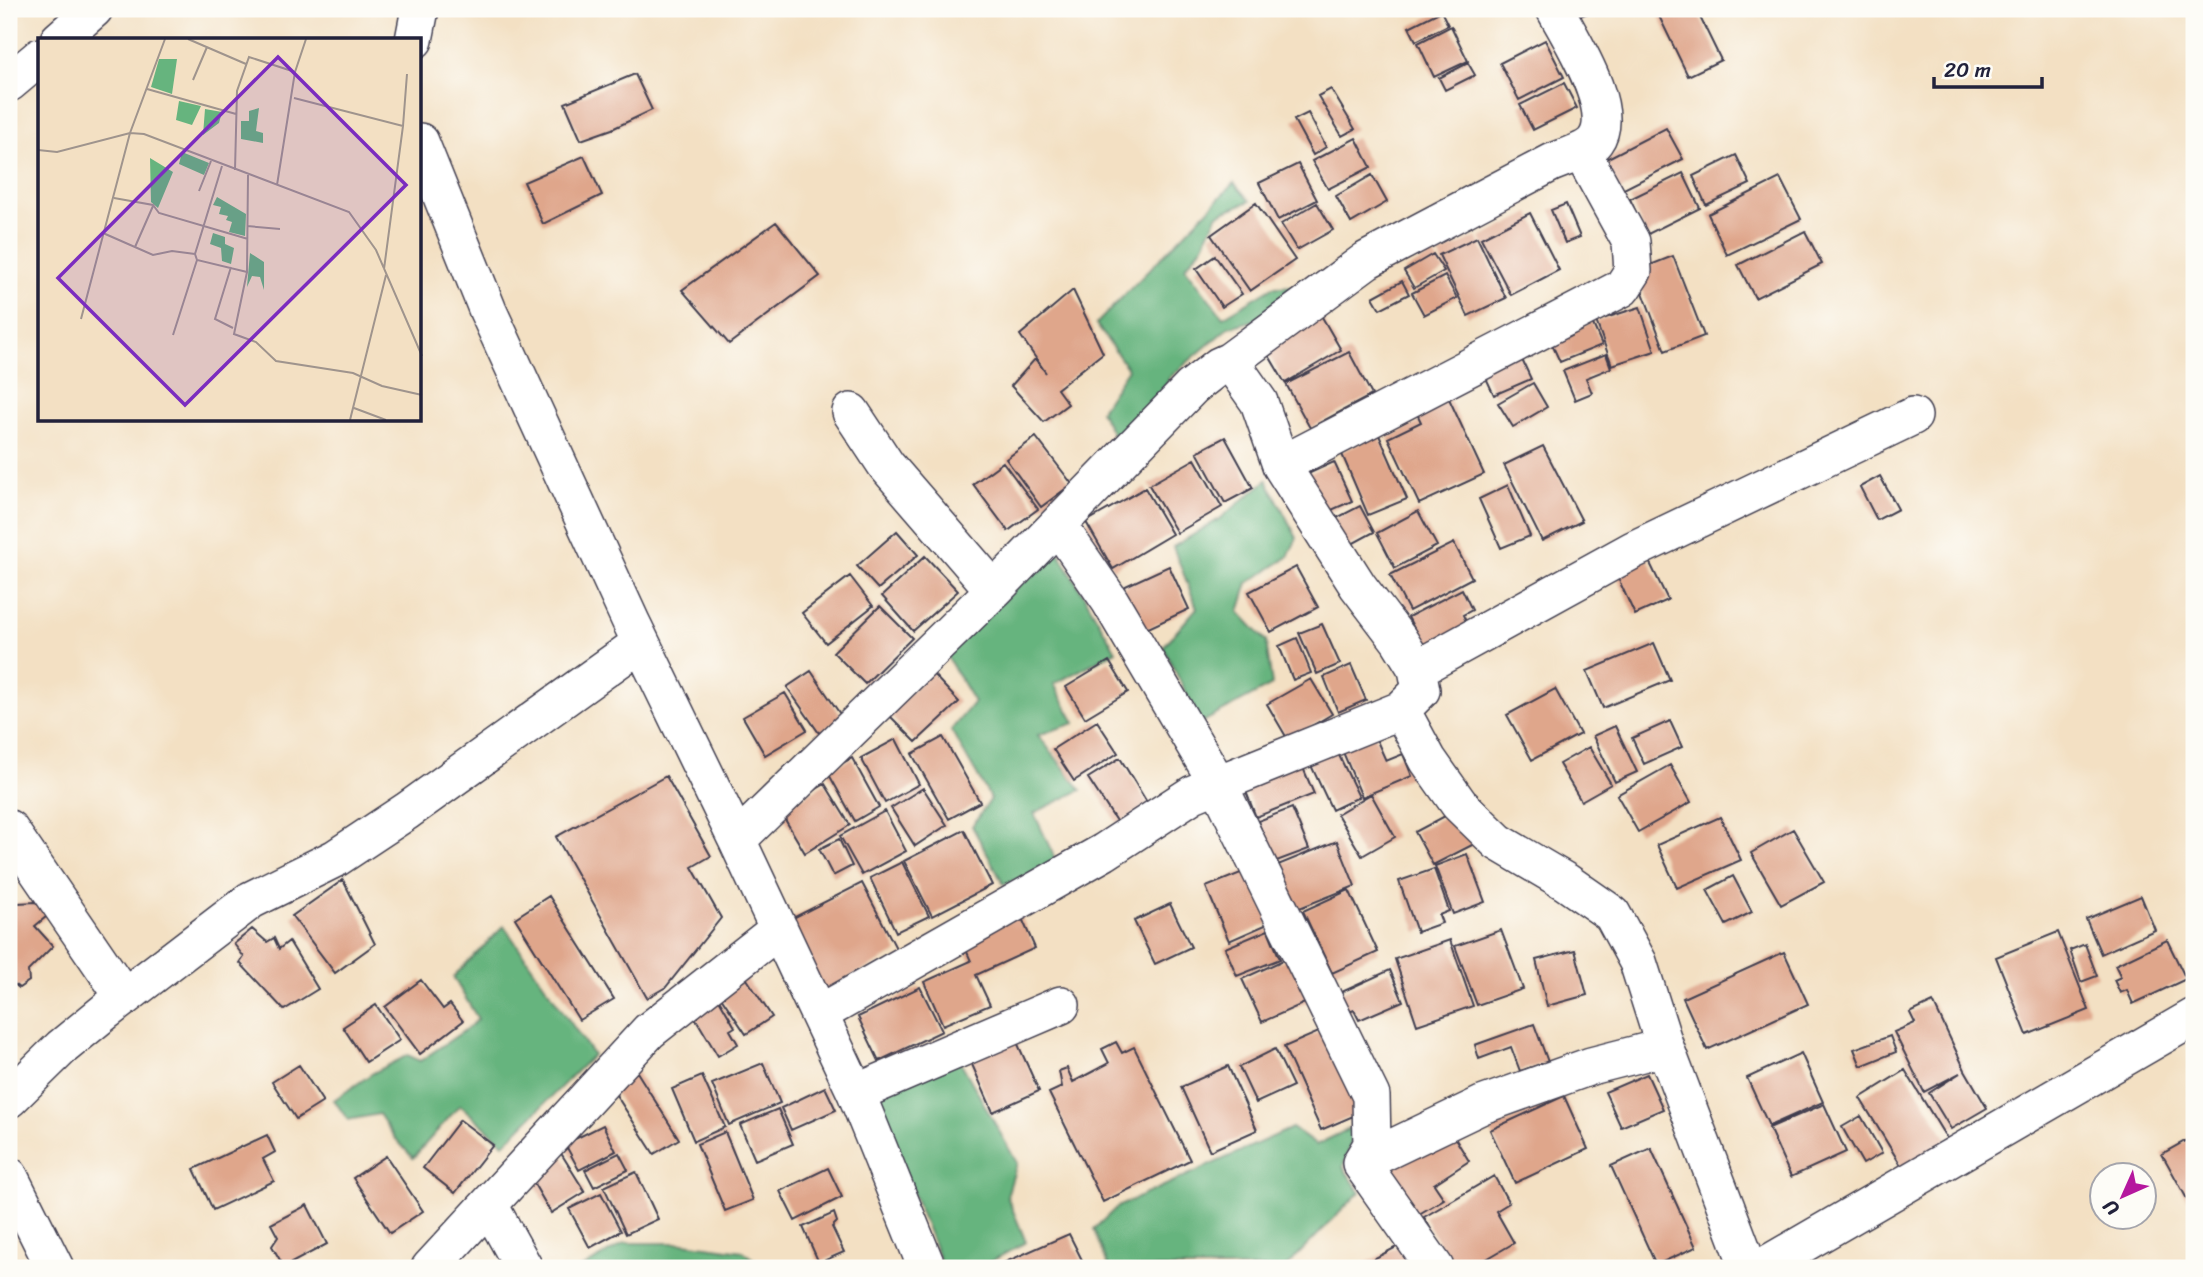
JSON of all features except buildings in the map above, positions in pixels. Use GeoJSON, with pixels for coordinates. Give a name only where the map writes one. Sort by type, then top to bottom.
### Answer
{"type":"FeatureCollection","features":[{"type":"Feature","properties":{"kind":"street"},"geometry":{"type":"LineString","coordinates":[[61,38],[94,9]]}},
{"type":"Feature","properties":{"kind":"street"},"geometry":{"type":"LineString","coordinates":[[414,38],[419,9]]}},
{"type":"Feature","properties":{"kind":"street"},"geometry":{"type":"LineString","coordinates":[[737,840],[994,590],[1192,387],[1367,260],[1594,142],[1600,130],[1602,112],[1589,73],[1555,9]]}},
{"type":"Feature","properties":{"kind":"street"},"geometry":{"type":"LineString","coordinates":[[9,83],[38,59]]}},
{"type":"Feature","properties":{"kind":"street"},"geometry":{"type":"LineString","coordinates":[[422,147],[488,311],[641,643],[856,1093],[927,1268]]}},
{"type":"Feature","properties":{"kind":"street"},"geometry":{"type":"LineString","coordinates":[[1281,465],[1622,288],[1633,271],[1631,242],[1581,151]]}},
{"type":"Feature","properties":{"kind":"street"},"geometry":{"type":"LineString","coordinates":[[819,1014],[1104,852],[1193,794],[1401,710],[1420,690],[1417,669],[1399,640],[1358,586],[1281,465],[1259,402],[1230,361]]}},
{"type":"Feature","properties":{"kind":"street"},"geometry":{"type":"LineString","coordinates":[[851,412],[886,465],[994,590]]}},
{"type":"Feature","properties":{"kind":"street"},"geometry":{"type":"LineString","coordinates":[[1417,669],[1633,550],[1913,416]]}},
{"type":"Feature","properties":{"kind":"street"},"geometry":{"type":"LineString","coordinates":[[1058,524],[1111,601],[1218,784],[1371,1096],[1372,1145],[1361,1163]]}},
{"type":"Feature","properties":{"kind":"street"},"geometry":{"type":"LineString","coordinates":[[9,1099],[62,1047],[251,900],[336,858],[418,803],[641,643]]}},
{"type":"Feature","properties":{"kind":"street"},"geometry":{"type":"LineString","coordinates":[[1401,710],[1428,760],[1459,804],[1497,842],[1566,882],[1612,914],[1638,962],[1665,1047],[1749,1268]]}},
{"type":"Feature","properties":{"kind":"street"},"geometry":{"type":"LineString","coordinates":[[9,829],[124,997]]}},
{"type":"Feature","properties":{"kind":"street"},"geometry":{"type":"LineString","coordinates":[[430,1268],[649,1031],[779,929]]}},
{"type":"Feature","properties":{"kind":"street"},"geometry":{"type":"LineString","coordinates":[[856,1093],[1061,1005]]}},
{"type":"Feature","properties":{"kind":"street"},"geometry":{"type":"LineString","coordinates":[[1761,1268],[2194,1017]]}},
{"type":"Feature","properties":{"kind":"street"},"geometry":{"type":"LineString","coordinates":[[1361,1163],[1482,1105],[1591,1066],[1665,1047]]}},
{"type":"Feature","properties":{"kind":"street"},"geometry":{"type":"LineString","coordinates":[[1361,1163],[1435,1268]]}},
{"type":"Feature","properties":{"kind":"street"},"geometry":{"type":"LineString","coordinates":[[9,1175],[55,1268]]}},
{"type":"Feature","properties":{"kind":"street"},"geometry":{"type":"LineString","coordinates":[[489,1205],[524,1268]]}},
{"type":"Feature","properties":{"kind":"green space"},"geometry":{"type":"Polygon","coordinates":[[[1234,183],[1250,201],[1218,214],[1202,247],[1185,267],[1223,317],[1273,287],[1302,286],[1271,316],[1229,327],[1169,378],[1155,411],[1116,439],[1100,411],[1128,369],[1096,324],[1234,183]]]}},
{"type":"Feature","properties":{"kind":"green space"},"geometry":{"type":"Polygon","coordinates":[[[1267,480],[1297,538],[1288,557],[1248,583],[1239,612],[1266,641],[1272,685],[1201,723],[1163,647],[1197,608],[1173,547],[1221,518],[1267,480]]]}},
{"type":"Feature","properties":{"kind":"green space"},"geometry":{"type":"Polygon","coordinates":[[[1057,549],[1116,651],[1054,684],[1075,723],[1038,735],[1081,790],[1034,813],[1058,865],[1004,885],[972,826],[991,799],[951,730],[974,702],[946,655],[1057,549]]]}},
{"type":"Feature","properties":{"kind":"green space"},"geometry":{"type":"Polygon","coordinates":[[[504,926],[593,1055],[504,1144],[460,1105],[413,1158],[379,1114],[348,1120],[334,1100],[373,1073],[408,1055],[420,1061],[478,1019],[453,977],[504,926]]]}},
{"type":"Feature","properties":{"kind":"green space"},"geometry":{"type":"Polygon","coordinates":[[[960,1061],[1017,1163],[1007,1196],[1026,1242],[979,1268],[943,1268],[874,1096],[960,1061]]]}},
{"type":"Feature","properties":{"kind":"green space"},"geometry":{"type":"Polygon","coordinates":[[[1357,1125],[1343,1167],[1360,1192],[1285,1268],[1109,1268],[1094,1229],[1117,1207],[1292,1128],[1316,1145],[1357,1125]]]}},
{"type":"Feature","properties":{"kind":"green space"},"geometry":{"type":"Polygon","coordinates":[[[625,1243],[684,1243],[743,1251],[765,1267],[582,1268],[625,1243]]]}}]}
